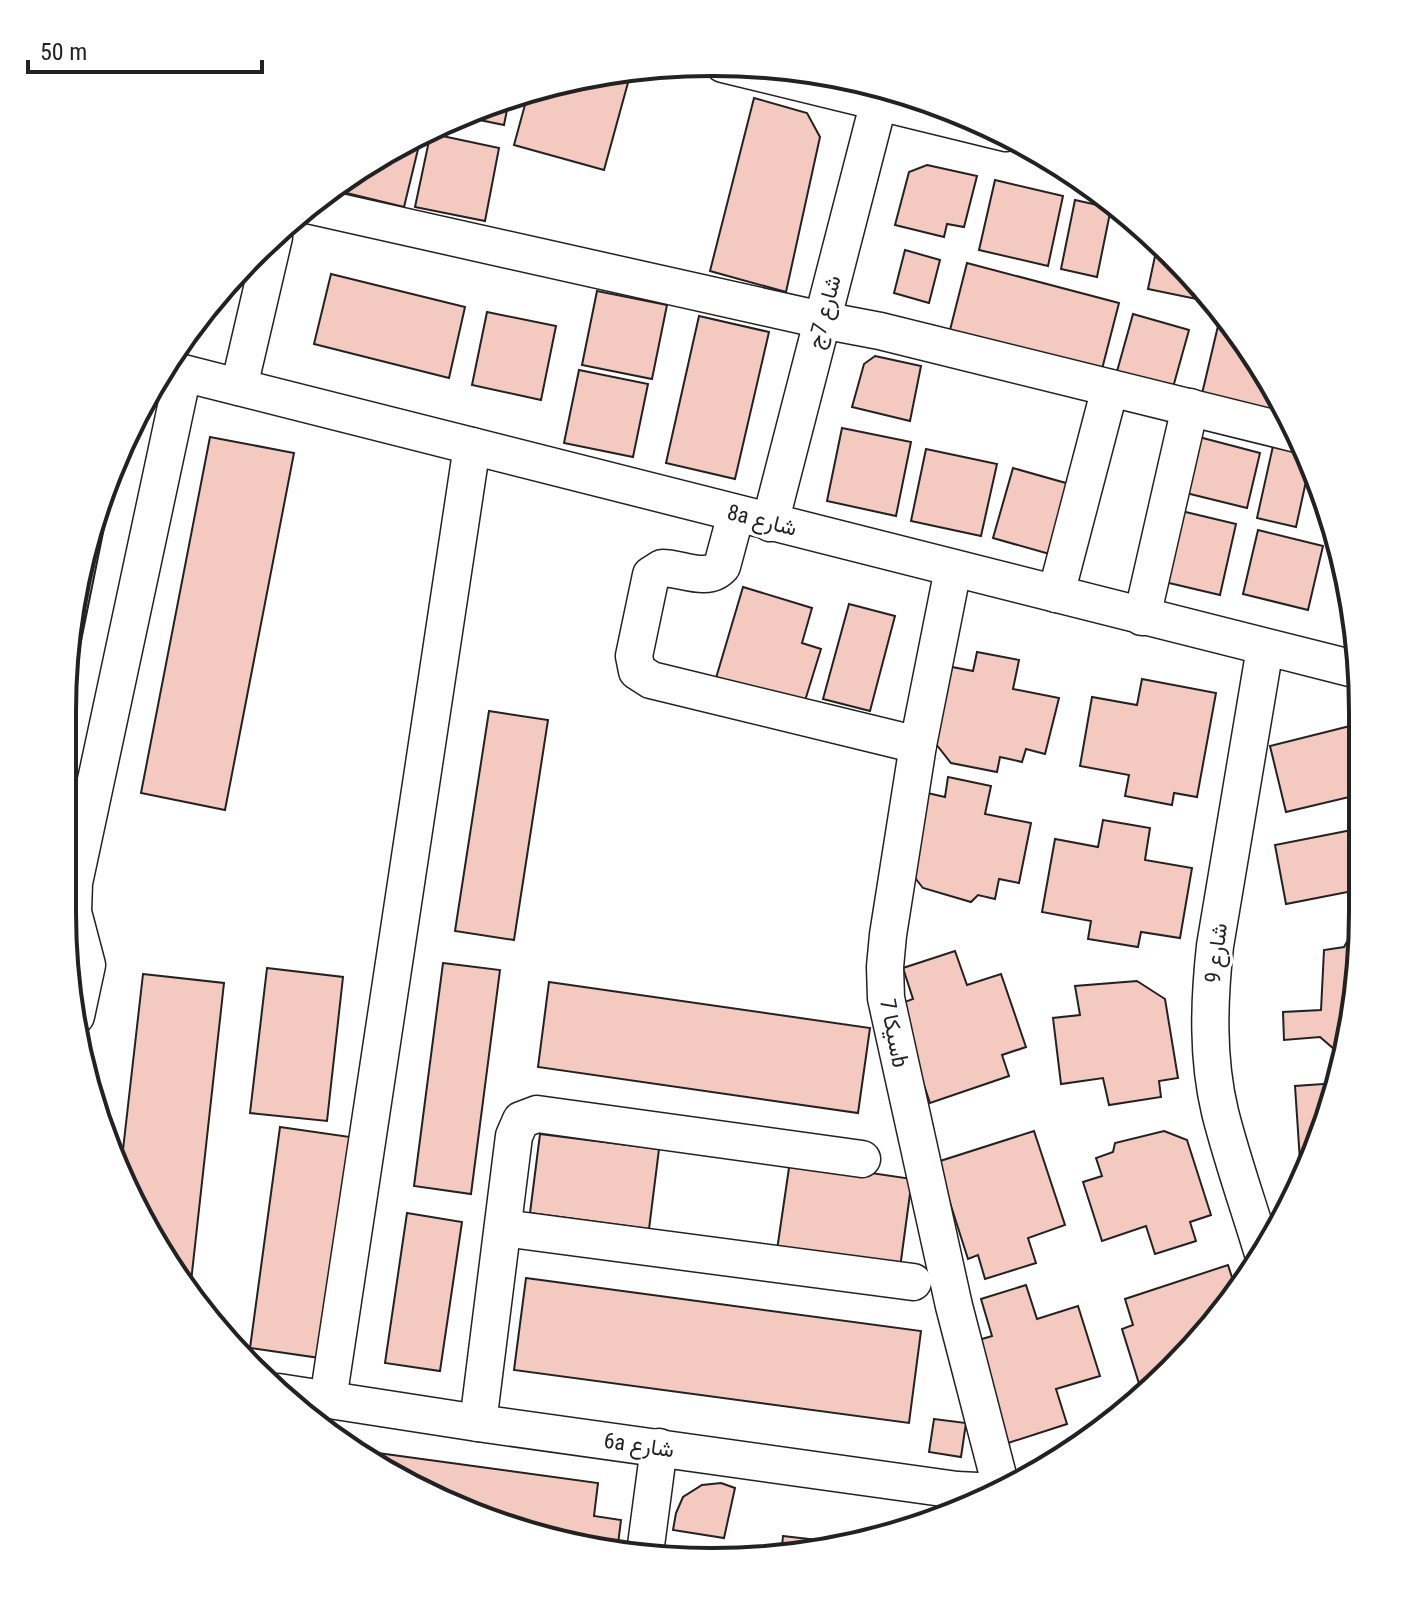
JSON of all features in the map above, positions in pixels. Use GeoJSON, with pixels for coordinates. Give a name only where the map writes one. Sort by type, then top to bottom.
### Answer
{"type":"FeatureCollection","features":[{"type":"Feature","properties":{"kind":"street"},"geometry":{"type":"LineString","coordinates":[[794,81],[922,112]]}},
{"type":"Feature","properties":{"kind":"street","name":"شارع 7ج"},"geometry":{"type":"LineString","coordinates":[[879,101],[822,320],[753,518],[718,571],[705,575],[662,568],[651,575],[634,656],[637,671],[651,680],[918,745]]}},
{"type":"Feature","properties":{"kind":"street"},"geometry":{"type":"LineString","coordinates":[[324,209],[880,331],[1283,430]]}},
{"type":"Feature","properties":{"kind":"street"},"geometry":{"type":"LineString","coordinates":[[239,387],[270,255]]}},
{"type":"Feature","properties":{"kind":"street","name":"8a شارع"},"geometry":{"type":"LineString","coordinates":[[175,372],[1348,668]]}},
{"type":"Feature","properties":{"kind":"street"},"geometry":{"type":"LineString","coordinates":[[76,873],[172,377]]}},
{"type":"Feature","properties":{"kind":"street"},"geometry":{"type":"LineString","coordinates":[[1056,594],[1110,388]]}},
{"type":"Feature","properties":{"kind":"street"},"geometry":{"type":"LineString","coordinates":[[1142,617],[1190,407]]}},
{"type":"Feature","properties":{"kind":"street"},"geometry":{"type":"LineString","coordinates":[[328,1400],[472,446]]}},
{"type":"Feature","properties":{"kind":"street","name":"سيكا 7b"},"geometry":{"type":"LineString","coordinates":[[953,569],[918,745],[888,935],[886,998],[954,1306],[998,1480]]}},
{"type":"Feature","properties":{"kind":"street","name":"شارع 9"},"geometry":{"type":"LineString","coordinates":[[1258,1239],[1220,1111],[1210,1029],[1215,946],[1265,648]]}},
{"type":"Feature","properties":{"kind":"street"},"geometry":{"type":"LineString","coordinates":[[77,941],[87,965],[81,993]]}},
{"type":"Feature","properties":{"kind":"street"},"geometry":{"type":"LineString","coordinates":[[478,1423],[516,1127],[521,1120],[537,1114],[862,1159]]}},
{"type":"Feature","properties":{"kind":"street"},"geometry":{"type":"LineString","coordinates":[[503,1228],[913,1282]]}},
{"type":"Feature","properties":{"kind":"street","name":"6a شارع"},"geometry":{"type":"LineString","coordinates":[[300,1395],[975,1491]]}},
{"type":"Feature","properties":{"kind":"street"},"geometry":{"type":"LineString","coordinates":[[646,1545],[659,1447]]}},
{"type":"Feature","properties":{"kind":"building"},"geometry":{"type":"Polygon","coordinates":[[[628,81],[604,170],[514,145],[525,105],[628,81]]]}},
{"type":"Feature","properties":{"kind":"building"},"geometry":{"type":"Polygon","coordinates":[[[754,98],[807,113],[820,137],[786,292],[710,271],[754,98]]]}},
{"type":"Feature","properties":{"kind":"building"},"geometry":{"type":"Polygon","coordinates":[[[507,110],[504,125],[480,120],[507,110]]]}},
{"type":"Feature","properties":{"kind":"building"},"geometry":{"type":"Polygon","coordinates":[[[443,136],[499,148],[485,221],[415,207],[428,143],[443,136]]]}},
{"type":"Feature","properties":{"kind":"building"},"geometry":{"type":"Polygon","coordinates":[[[418,149],[404,207],[346,193],[418,149]]]}},
{"type":"Feature","properties":{"kind":"building"},"geometry":{"type":"Polygon","coordinates":[[[927,165],[977,176],[964,227],[947,224],[944,237],[895,225],[909,172],[927,165]]]}},
{"type":"Feature","properties":{"kind":"building"},"geometry":{"type":"Polygon","coordinates":[[[995,180],[1063,196],[1048,266],[979,250],[995,180]]]}},
{"type":"Feature","properties":{"kind":"building"},"geometry":{"type":"Polygon","coordinates":[[[1075,200],[1095,204],[1109,216],[1097,277],[1061,269],[1075,200]]]}},
{"type":"Feature","properties":{"kind":"building"},"geometry":{"type":"Polygon","coordinates":[[[905,250],[940,260],[929,303],[894,293],[905,250]]]}},
{"type":"Feature","properties":{"kind":"building"},"geometry":{"type":"Polygon","coordinates":[[[1155,255],[1196,299],[1148,289],[1155,255]]]}},
{"type":"Feature","properties":{"kind":"building"},"geometry":{"type":"Polygon","coordinates":[[[967,263],[1119,303],[1101,373],[949,334],[967,263]]]}},
{"type":"Feature","properties":{"kind":"building"},"geometry":{"type":"Polygon","coordinates":[[[331,274],[465,307],[449,378],[314,344],[331,274]]]}},
{"type":"Feature","properties":{"kind":"building"},"geometry":{"type":"Polygon","coordinates":[[[597,291],[667,305],[652,379],[582,365],[597,291]]]}},
{"type":"Feature","properties":{"kind":"building"},"geometry":{"type":"Polygon","coordinates":[[[487,312],[556,326],[541,400],[472,385],[487,312]]]}},
{"type":"Feature","properties":{"kind":"building"},"geometry":{"type":"Polygon","coordinates":[[[1133,314],[1189,330],[1172,391],[1116,375],[1133,314]]]}},
{"type":"Feature","properties":{"kind":"building"},"geometry":{"type":"Polygon","coordinates":[[[699,316],[769,332],[735,479],[666,463],[699,316]]]}},
{"type":"Feature","properties":{"kind":"building"},"geometry":{"type":"Polygon","coordinates":[[[1218,326],[1264,394],[1271,407],[1269,414],[1201,398],[1218,326]]]}},
{"type":"Feature","properties":{"kind":"building"},"geometry":{"type":"Polygon","coordinates":[[[875,356],[921,366],[910,421],[852,407],[864,364],[875,356]]]}},
{"type":"Feature","properties":{"kind":"building"},"geometry":{"type":"Polygon","coordinates":[[[579,370],[648,384],[633,457],[564,443],[579,370]]]}},
{"type":"Feature","properties":{"kind":"building"},"geometry":{"type":"Polygon","coordinates":[[[842,428],[911,442],[896,516],[827,501],[842,428]]]}},
{"type":"Feature","properties":{"kind":"building"},"geometry":{"type":"Polygon","coordinates":[[[210,437],[294,453],[225,810],[141,793],[210,437]]]}},
{"type":"Feature","properties":{"kind":"building"},"geometry":{"type":"Polygon","coordinates":[[[1199,437],[1260,453],[1247,508],[1186,493],[1199,437]]]}},
{"type":"Feature","properties":{"kind":"building"},"geometry":{"type":"Polygon","coordinates":[[[1273,446],[1292,450],[1306,482],[1296,527],[1257,518],[1273,446]]]}},
{"type":"Feature","properties":{"kind":"building"},"geometry":{"type":"Polygon","coordinates":[[[926,449],[997,464],[981,536],[911,521],[926,449]]]}},
{"type":"Feature","properties":{"kind":"building"},"geometry":{"type":"Polygon","coordinates":[[[1013,468],[1080,487],[1060,557],[993,538],[1013,468]]]}},
{"type":"Feature","properties":{"kind":"building"},"geometry":{"type":"Polygon","coordinates":[[[1169,508],[1236,524],[1220,595],[1152,579],[1169,508]]]}},
{"type":"Feature","properties":{"kind":"building"},"geometry":{"type":"Polygon","coordinates":[[[104,529],[79,651],[88,588],[104,529]]]}},
{"type":"Feature","properties":{"kind":"building"},"geometry":{"type":"Polygon","coordinates":[[[1258,530],[1323,546],[1308,610],[1243,594],[1258,530]]]}},
{"type":"Feature","properties":{"kind":"building"},"geometry":{"type":"Polygon","coordinates":[[[743,587],[812,608],[802,643],[821,649],[804,704],[716,678],[743,587]]]}},
{"type":"Feature","properties":{"kind":"building"},"geometry":{"type":"Polygon","coordinates":[[[849,604],[895,616],[870,711],[823,699],[849,604]]]}},
{"type":"Feature","properties":{"kind":"building"},"geometry":{"type":"Polygon","coordinates":[[[977,652],[1019,660],[1013,689],[1059,698],[1045,754],[1026,749],[1022,762],[1000,757],[997,772],[951,763],[936,744],[952,667],[973,671],[977,652]]]}},
{"type":"Feature","properties":{"kind":"building"},"geometry":{"type":"Polygon","coordinates":[[[1142,679],[1216,693],[1197,797],[1174,793],[1172,805],[1125,796],[1129,775],[1080,766],[1092,697],[1137,705],[1142,679]]]}},
{"type":"Feature","properties":{"kind":"building"},"geometry":{"type":"Polygon","coordinates":[[[489,711],[548,720],[514,940],[455,931],[489,711]]]}},
{"type":"Feature","properties":{"kind":"building"},"geometry":{"type":"Polygon","coordinates":[[[1349,726],[1349,797],[1286,812],[1270,746],[1349,726]]]}},
{"type":"Feature","properties":{"kind":"building"},"geometry":{"type":"Polygon","coordinates":[[[948,777],[991,786],[985,814],[1031,823],[1019,883],[999,879],[995,899],[978,895],[971,902],[923,888],[908,869],[923,792],[945,797],[948,777]]]}},
{"type":"Feature","properties":{"kind":"building"},"geometry":{"type":"Polygon","coordinates":[[[1103,820],[1150,828],[1145,860],[1192,868],[1180,938],[1141,932],[1138,947],[1088,939],[1091,921],[1042,912],[1055,839],[1098,847],[1103,820]]]}},
{"type":"Feature","properties":{"kind":"building"},"geometry":{"type":"Polygon","coordinates":[[[1349,831],[1349,892],[1286,904],[1275,845],[1349,831]]]}},
{"type":"Feature","properties":{"kind":"building"},"geometry":{"type":"Polygon","coordinates":[[[1348,939],[1344,995],[1334,1049],[1320,1037],[1284,1040],[1283,1012],[1321,1010],[1324,950],[1344,947],[1348,939]]]}},
{"type":"Feature","properties":{"kind":"building"},"geometry":{"type":"Polygon","coordinates":[[[955,951],[967,985],[1001,974],[1026,1047],[1002,1055],[1009,1076],[930,1103],[897,1005],[913,999],[903,968],[955,951]]]}},
{"type":"Feature","properties":{"kind":"building"},"geometry":{"type":"Polygon","coordinates":[[[443,963],[500,970],[471,1194],[414,1186],[443,963]]]}},
{"type":"Feature","properties":{"kind":"building"},"geometry":{"type":"Polygon","coordinates":[[[267,968],[343,977],[327,1121],[250,1113],[267,968]]]}},
{"type":"Feature","properties":{"kind":"building"},"geometry":{"type":"Polygon","coordinates":[[[143,974],[224,983],[192,1277],[161,1230],[123,1152],[143,974]]]}},
{"type":"Feature","properties":{"kind":"building"},"geometry":{"type":"Polygon","coordinates":[[[1137,981],[1165,999],[1178,1078],[1159,1081],[1161,1097],[1109,1105],[1103,1078],[1061,1084],[1053,1018],[1080,1015],[1075,986],[1137,981]]]}},
{"type":"Feature","properties":{"kind":"building"},"geometry":{"type":"Polygon","coordinates":[[[549,982],[870,1028],[858,1113],[538,1067],[549,982]]]}},
{"type":"Feature","properties":{"kind":"building"},"geometry":{"type":"Polygon","coordinates":[[[1325,1084],[1300,1158],[1295,1086],[1325,1084]]]}},
{"type":"Feature","properties":{"kind":"building"},"geometry":{"type":"Polygon","coordinates":[[[280,1127],[350,1137],[320,1358],[250,1348],[280,1127]]]}},
{"type":"Feature","properties":{"kind":"building"},"geometry":{"type":"Polygon","coordinates":[[[1034,1131],[1065,1225],[1028,1238],[1036,1263],[985,1279],[978,1255],[968,1259],[937,1162],[1034,1131]]]}},
{"type":"Feature","properties":{"kind":"building"},"geometry":{"type":"Polygon","coordinates":[[[1164,1131],[1187,1140],[1211,1215],[1190,1222],[1196,1241],[1155,1254],[1146,1226],[1102,1241],[1083,1182],[1102,1176],[1096,1158],[1113,1152],[1115,1143],[1164,1131]]]}},
{"type":"Feature","properties":{"kind":"building"},"geometry":{"type":"Polygon","coordinates":[[[540,1134],[659,1149],[649,1229],[530,1213],[540,1134]]]}},
{"type":"Feature","properties":{"kind":"building"},"geometry":{"type":"Polygon","coordinates":[[[790,1161],[912,1179],[900,1268],[777,1250],[790,1161]]]}},
{"type":"Feature","properties":{"kind":"building"},"geometry":{"type":"Polygon","coordinates":[[[407,1213],[462,1222],[440,1371],[385,1363],[407,1213]]]}},
{"type":"Feature","properties":{"kind":"building"},"geometry":{"type":"Polygon","coordinates":[[[1228,1265],[1232,1278],[1191,1331],[1139,1384],[1122,1329],[1133,1325],[1125,1299],[1228,1265]]]}},
{"type":"Feature","properties":{"kind":"building"},"geometry":{"type":"Polygon","coordinates":[[[526,1278],[921,1331],[909,1423],[514,1370],[526,1278]]]}},
{"type":"Feature","properties":{"kind":"building"},"geometry":{"type":"Polygon","coordinates":[[[1026,1285],[1037,1319],[1078,1306],[1100,1376],[1056,1389],[1067,1424],[1005,1444],[972,1342],[992,1336],[981,1299],[1026,1285]]]}},
{"type":"Feature","properties":{"kind":"building"},"geometry":{"type":"Polygon","coordinates":[[[934,1419],[966,1423],[961,1457],[929,1452],[934,1419]]]}},
{"type":"Feature","properties":{"kind":"building"},"geometry":{"type":"Polygon","coordinates":[[[378,1453],[598,1483],[594,1516],[621,1520],[618,1541],[548,1526],[469,1500],[378,1453]]]}},
{"type":"Feature","properties":{"kind":"building"},"geometry":{"type":"Polygon","coordinates":[[[721,1483],[735,1488],[724,1538],[673,1530],[683,1497],[702,1485],[721,1483]]]}},
{"type":"Feature","properties":{"kind":"building"},"geometry":{"type":"Polygon","coordinates":[[[783,1536],[815,1540],[796,1543],[782,1544],[783,1536]]]}}]}
